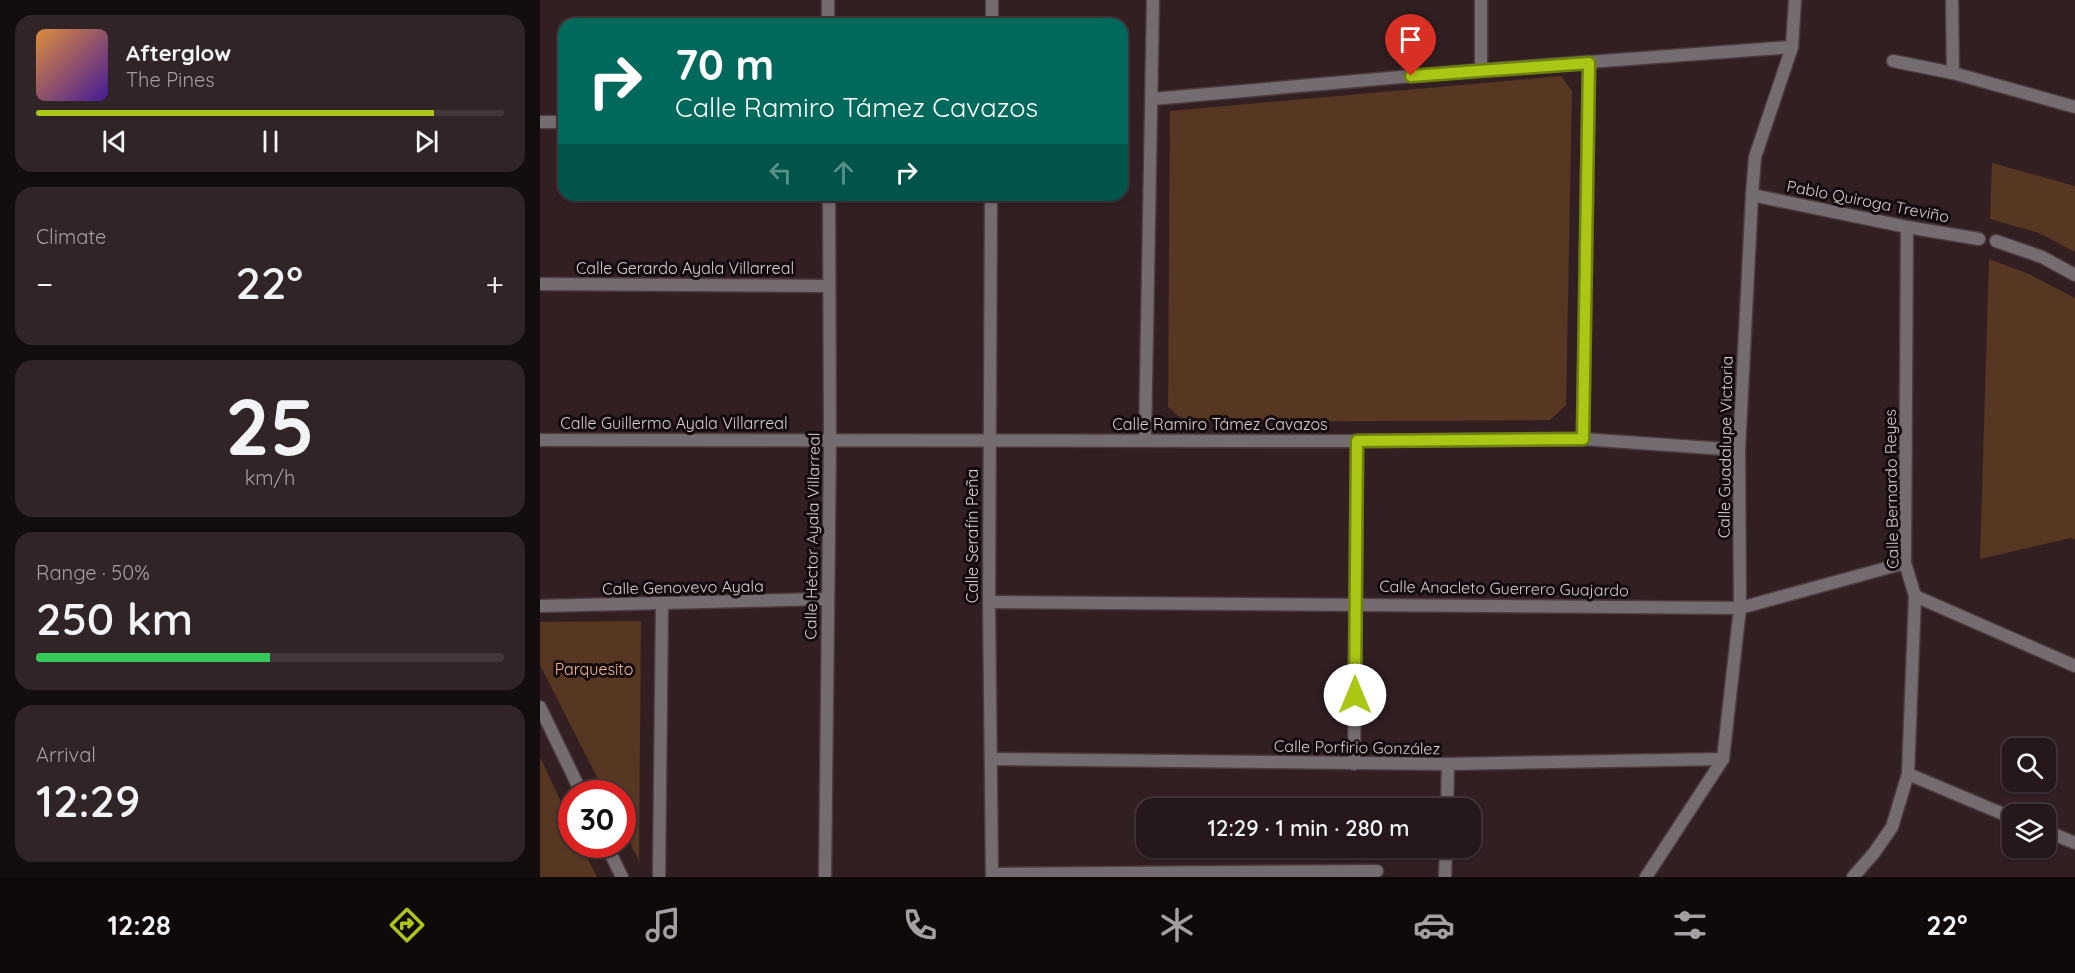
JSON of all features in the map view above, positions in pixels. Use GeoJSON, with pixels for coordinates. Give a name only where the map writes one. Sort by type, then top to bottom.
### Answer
{"type":"FeatureCollection","features":[{"type":"Feature","properties":{"kind":"street"},"geometry":{"type":"LineString","coordinates":[[828,0],[828,18]]}},
{"type":"Feature","properties":{"kind":"street"},"geometry":{"type":"LineString","coordinates":[[992,0],[992,18]]}},
{"type":"Feature","properties":{"kind":"street"},"geometry":{"type":"LineString","coordinates":[[1145,440],[1153,0]]}},
{"type":"Feature","properties":{"kind":"street"},"geometry":{"type":"LineString","coordinates":[[1481,0],[1481,70]]}},
{"type":"Feature","properties":{"kind":"street","name":"Calle Guadalupe Victoria"},"geometry":{"type":"LineString","coordinates":[[1646,877],[1723,759],[1740,608],[1739,450],[1755,157],[1792,47],[1795,0]]}},
{"type":"Feature","properties":{"kind":"street"},"geometry":{"type":"LineString","coordinates":[[1952,0],[1953,73]]}},
{"type":"Feature","properties":{"kind":"street"},"geometry":{"type":"LineString","coordinates":[[1152,99],[1481,70],[1792,47]]}},
{"type":"Feature","properties":{"kind":"street"},"geometry":{"type":"LineString","coordinates":[[1893,61],[1953,73],[2075,107]]}},
{"type":"Feature","properties":{"kind":"street"},"geometry":{"type":"LineString","coordinates":[[1583,439],[1589,63]]}},
{"type":"Feature","properties":{"kind":"street"},"geometry":{"type":"LineString","coordinates":[[540,122],[558,122]]}},
{"type":"Feature","properties":{"kind":"street","name":"Pablo Quiroga Treviño"},"geometry":{"type":"LineString","coordinates":[[1752,195],[1907,227],[1979,239]]}},
{"type":"Feature","properties":{"kind":"street","name":"Calle Héctor Ayala Villarreal"},"geometry":{"type":"LineString","coordinates":[[825,877],[830,439],[829,201]]}},
{"type":"Feature","properties":{"kind":"street","name":"Calle Serafín Peña"},"geometry":{"type":"LineString","coordinates":[[991,201],[989,602],[992,875]]}},
{"type":"Feature","properties":{"kind":"street","name":"Calle Bernardo Reyes"},"geometry":{"type":"LineString","coordinates":[[1853,877],[1874,854],[1892,827],[1908,774],[1914,596],[1905,563],[1907,227]]}},
{"type":"Feature","properties":{"kind":"street"},"geometry":{"type":"LineString","coordinates":[[1996,241],[2042,257],[2075,275]]}},
{"type":"Feature","properties":{"kind":"street","name":"Calle Gerardo Ayala Villarreal"},"geometry":{"type":"LineString","coordinates":[[540,284],[829,286]]}},
{"type":"Feature","properties":{"kind":"street","name":"Calle Ramiro Támez Cavazos"},"geometry":{"type":"LineString","coordinates":[[989,440],[1583,439],[1739,450]]}},
{"type":"Feature","properties":{"kind":"street","name":"Calle Guillermo Ayala Villarreal"},"geometry":{"type":"LineString","coordinates":[[540,440],[989,440]]}},
{"type":"Feature","properties":{"kind":"street"},"geometry":{"type":"LineString","coordinates":[[1354,764],[1357,441]]}},
{"type":"Feature","properties":{"kind":"street","name":"Calle Anacleto Guerrero Guajardo"},"geometry":{"type":"LineString","coordinates":[[989,602],[1356,603],[1740,608],[1905,563]]}},
{"type":"Feature","properties":{"kind":"street"},"geometry":{"type":"LineString","coordinates":[[1914,596],[2075,666]]}},
{"type":"Feature","properties":{"kind":"street","name":"Calle Genovevo Ayala"},"geometry":{"type":"LineString","coordinates":[[540,606],[827,599]]}},
{"type":"Feature","properties":{"kind":"street"},"geometry":{"type":"LineString","coordinates":[[659,877],[662,604]]}},
{"type":"Feature","properties":{"kind":"street"},"geometry":{"type":"LineString","coordinates":[[540,707],[575,780]]}},
{"type":"Feature","properties":{"kind":"street","name":"Calle Porfirio González"},"geometry":{"type":"LineString","coordinates":[[992,759],[1354,764],[1723,759]]}},
{"type":"Feature","properties":{"kind":"street"},"geometry":{"type":"LineString","coordinates":[[1447,798],[1448,764]]}},
{"type":"Feature","properties":{"kind":"street"},"geometry":{"type":"LineString","coordinates":[[1908,774],[2002,813]]}},
{"type":"Feature","properties":{"kind":"street"},"geometry":{"type":"LineString","coordinates":[[2056,835],[2075,843]]}},
{"type":"Feature","properties":{"kind":"street"},"geometry":{"type":"LineString","coordinates":[[613,858],[622,877]]}},
{"type":"Feature","properties":{"kind":"street"},"geometry":{"type":"LineString","coordinates":[[1445,877],[1446,858]]}},
{"type":"Feature","properties":{"kind":"street"},"geometry":{"type":"LineString","coordinates":[[992,875],[1377,871]]}},
{"type":"Feature","properties":{"kind":"green space"},"geometry":{"type":"Polygon","coordinates":[[[1561,76],[1572,91],[1566,405],[1550,420],[1185,422],[1168,407],[1170,111],[1561,76]]]}},
{"type":"Feature","properties":{"kind":"green space"},"geometry":{"type":"Polygon","coordinates":[[[1992,163],[2075,186],[2075,252],[2039,233],[1990,219],[1992,163]]]}},
{"type":"Feature","properties":{"kind":"green space"},"geometry":{"type":"Polygon","coordinates":[[[1989,259],[2029,274],[2075,298],[2075,540],[2071,538],[1980,559],[1989,259]]]}},
{"type":"Feature","properties":{"kind":"green space","name":"Parquesito"},"geometry":{"type":"Polygon","coordinates":[[[641,621],[639,861],[636,855],[636,780],[598,780],[540,665],[540,622],[641,621]]]}},
{"type":"Feature","properties":{"kind":"green space"},"geometry":{"type":"Polygon","coordinates":[[[540,757],[558,795],[558,858],[588,858],[597,877],[540,877],[540,757]]]}},
{"type":"Feature","properties":{"kind":"route"},"geometry":{"type":"LineString","coordinates":[[1355,695],[1357,441],[1583,439],[1589,63],[1411,76]]}}]}
